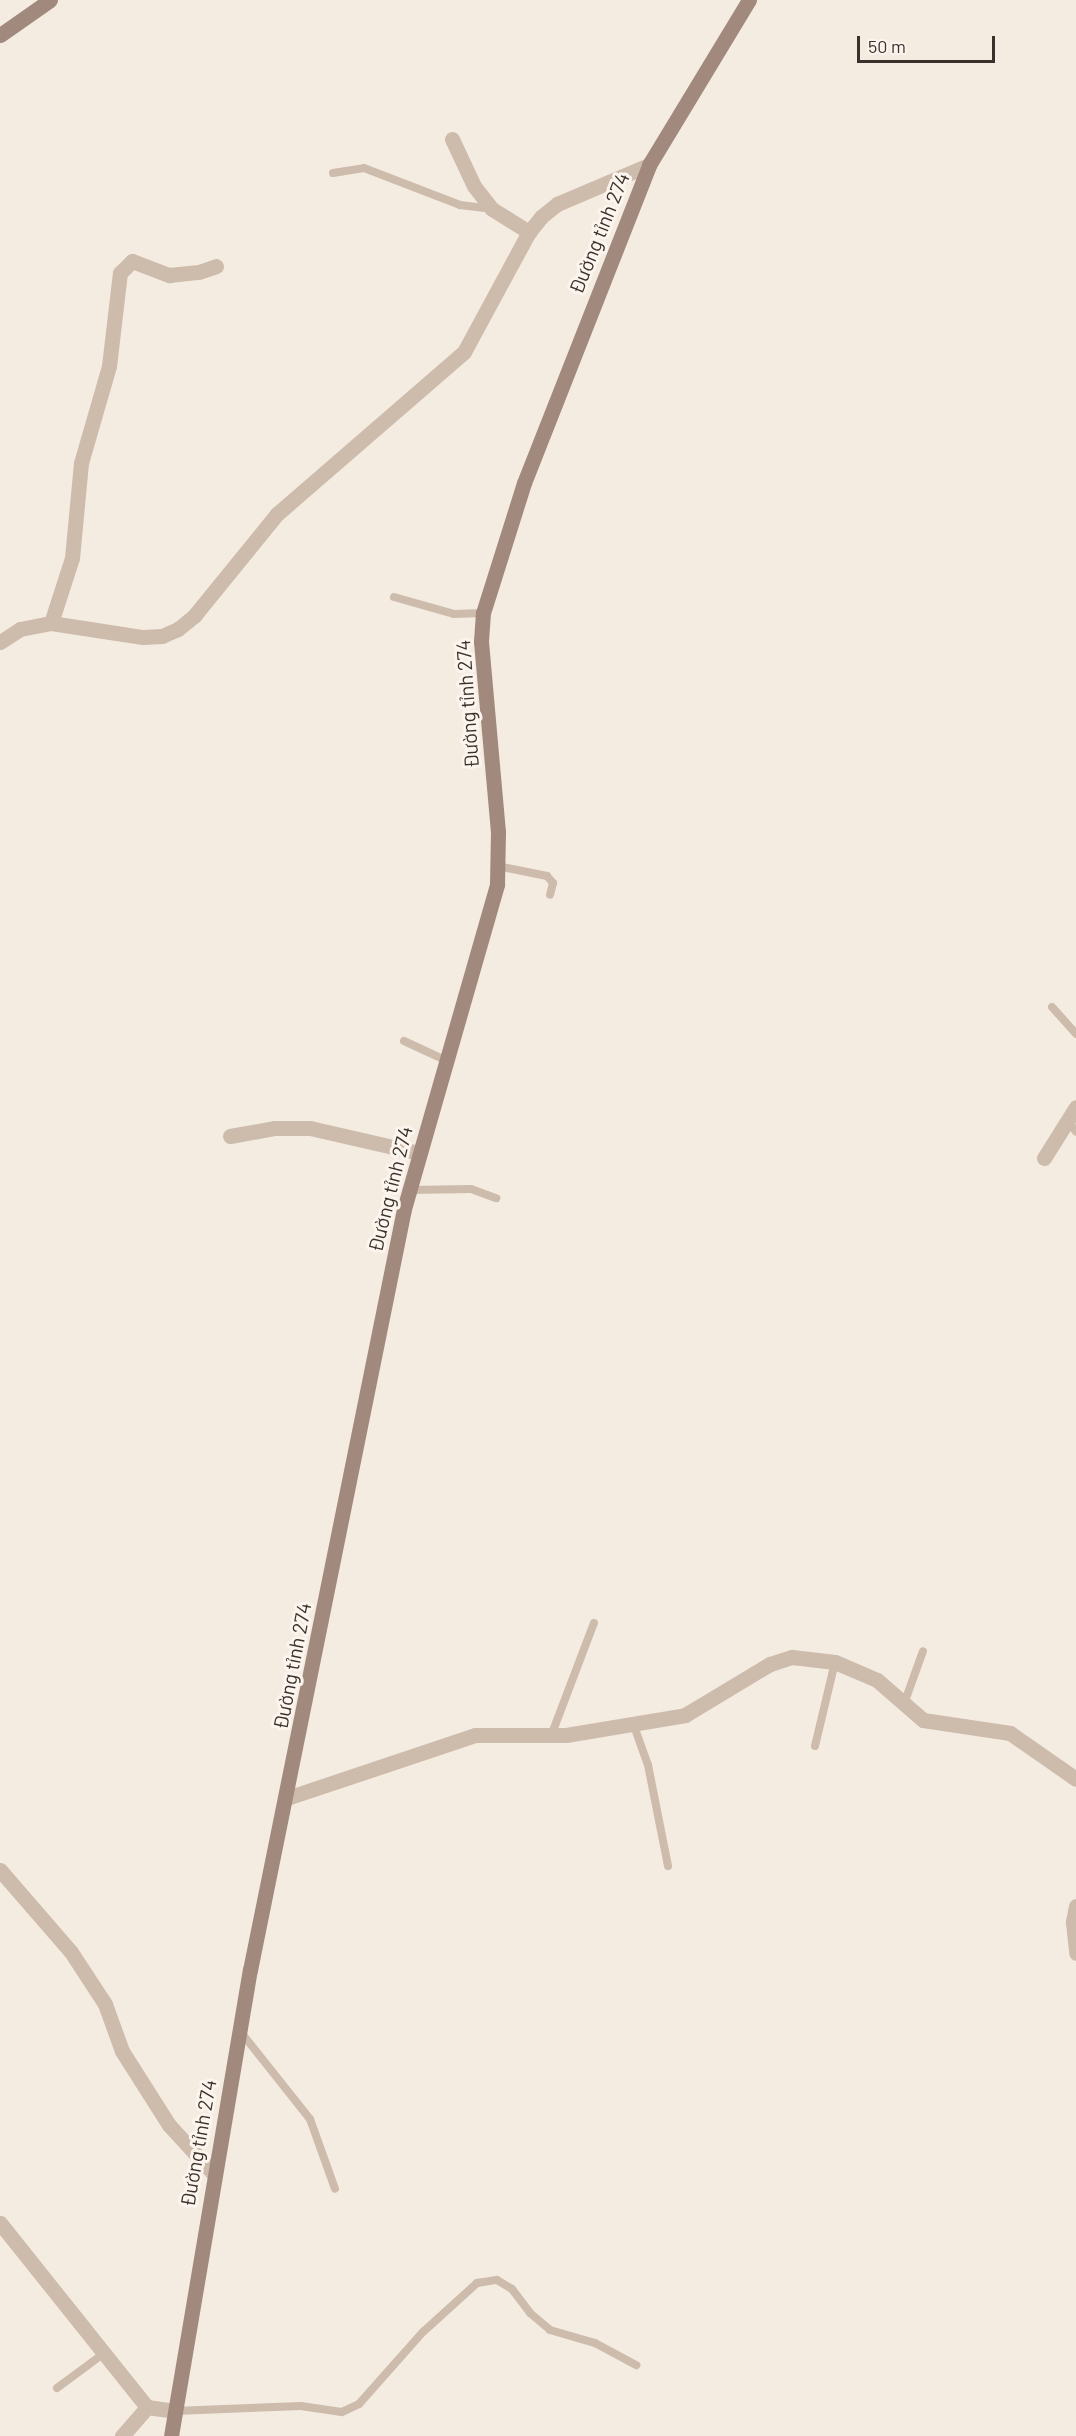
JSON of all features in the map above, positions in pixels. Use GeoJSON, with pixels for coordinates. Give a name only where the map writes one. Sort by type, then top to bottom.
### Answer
{"type":"FeatureCollection","features":[{"type":"Feature","properties":{"kind":"main road"},"geometry":{"type":"LineString","coordinates":[[0,35],[50,0]]}},
{"type":"Feature","properties":{"kind":"main road","name":"Đường tỉnh 274"},"geometry":{"type":"LineString","coordinates":[[171,2436],[213,2173],[240,2030],[409,1190],[497,884],[498,832],[481,641],[483,613],[524,483],[649,165],[749,0]]}},
{"type":"Feature","properties":{"kind":"street"},"geometry":{"type":"LineString","coordinates":[[452,139],[474,186],[492,208],[529,232]]}},
{"type":"Feature","properties":{"kind":"street"},"geometry":{"type":"LineString","coordinates":[[0,642],[20,629],[51,623],[143,637],[162,636],[186,622],[277,514],[464,352],[529,232],[557,204],[649,165]]}},
{"type":"Feature","properties":{"kind":"street"},"geometry":{"type":"LineString","coordinates":[[51,623],[72,558],[81,463],[110,366],[120,273],[132,261],[169,275],[199,272],[216,266]]}},
{"type":"Feature","properties":{"kind":"street"},"geometry":{"type":"LineString","coordinates":[[1044,1158],[1073,1119]]}},
{"type":"Feature","properties":{"kind":"street"},"geometry":{"type":"LineString","coordinates":[[230,1136],[275,1128],[310,1128],[419,1153]]}},
{"type":"Feature","properties":{"kind":"street"},"geometry":{"type":"LineString","coordinates":[[287,1798],[474,1735],[551,1736],[634,1726],[701,1708],[770,1664],[792,1657],[835,1662],[877,1680],[904,1704],[930,1722],[1010,1733],[1076,1779]]}},
{"type":"Feature","properties":{"kind":"street"},"geometry":{"type":"LineString","coordinates":[[0,1870],[71,1952],[105,2004],[122,2051],[163,2115],[213,2173]]}},
{"type":"Feature","properties":{"kind":"street"},"geometry":{"type":"LineString","coordinates":[[1076,1906],[1073,1923],[1076,1953]]}},
{"type":"Feature","properties":{"kind":"street"},"geometry":{"type":"LineString","coordinates":[[0,2223],[147,2407],[175,2411]]}},
{"type":"Feature","properties":{"kind":"street"},"geometry":{"type":"LineString","coordinates":[[122,2436],[147,2407]]}},
{"type":"Feature","properties":{"kind":"lane"},"geometry":{"type":"LineString","coordinates":[[333,172],[364,168],[460,205],[492,208]]}},
{"type":"Feature","properties":{"kind":"lane"},"geometry":{"type":"LineString","coordinates":[[394,597],[454,614],[483,613]]}},
{"type":"Feature","properties":{"kind":"lane"},"geometry":{"type":"LineString","coordinates":[[497,866],[547,876],[553,883],[550,895]]}},
{"type":"Feature","properties":{"kind":"lane"},"geometry":{"type":"LineString","coordinates":[[1052,1007],[1076,1034]]}},
{"type":"Feature","properties":{"kind":"lane"},"geometry":{"type":"LineString","coordinates":[[404,1041],[445,1060]]}},
{"type":"Feature","properties":{"kind":"lane"},"geometry":{"type":"LineString","coordinates":[[409,1190],[471,1189],[496,1198]]}},
{"type":"Feature","properties":{"kind":"lane"},"geometry":{"type":"LineString","coordinates":[[551,1736],[594,1623]]}},
{"type":"Feature","properties":{"kind":"lane"},"geometry":{"type":"LineString","coordinates":[[904,1704],[923,1651]]}},
{"type":"Feature","properties":{"kind":"lane"},"geometry":{"type":"LineString","coordinates":[[815,1746],[835,1662]]}},
{"type":"Feature","properties":{"kind":"lane"},"geometry":{"type":"LineString","coordinates":[[634,1726],[648,1765],[668,1866]]}},
{"type":"Feature","properties":{"kind":"lane"},"geometry":{"type":"LineString","coordinates":[[240,2030],[310,2120],[335,2189]]}},
{"type":"Feature","properties":{"kind":"lane"},"geometry":{"type":"LineString","coordinates":[[175,2411],[301,2406],[342,2412],[359,2404],[407,2348],[477,2283],[497,2280],[512,2289],[530,2313],[550,2330],[595,2343],[636,2365]]}},
{"type":"Feature","properties":{"kind":"lane"},"geometry":{"type":"LineString","coordinates":[[57,2388],[103,2354]]}}]}
